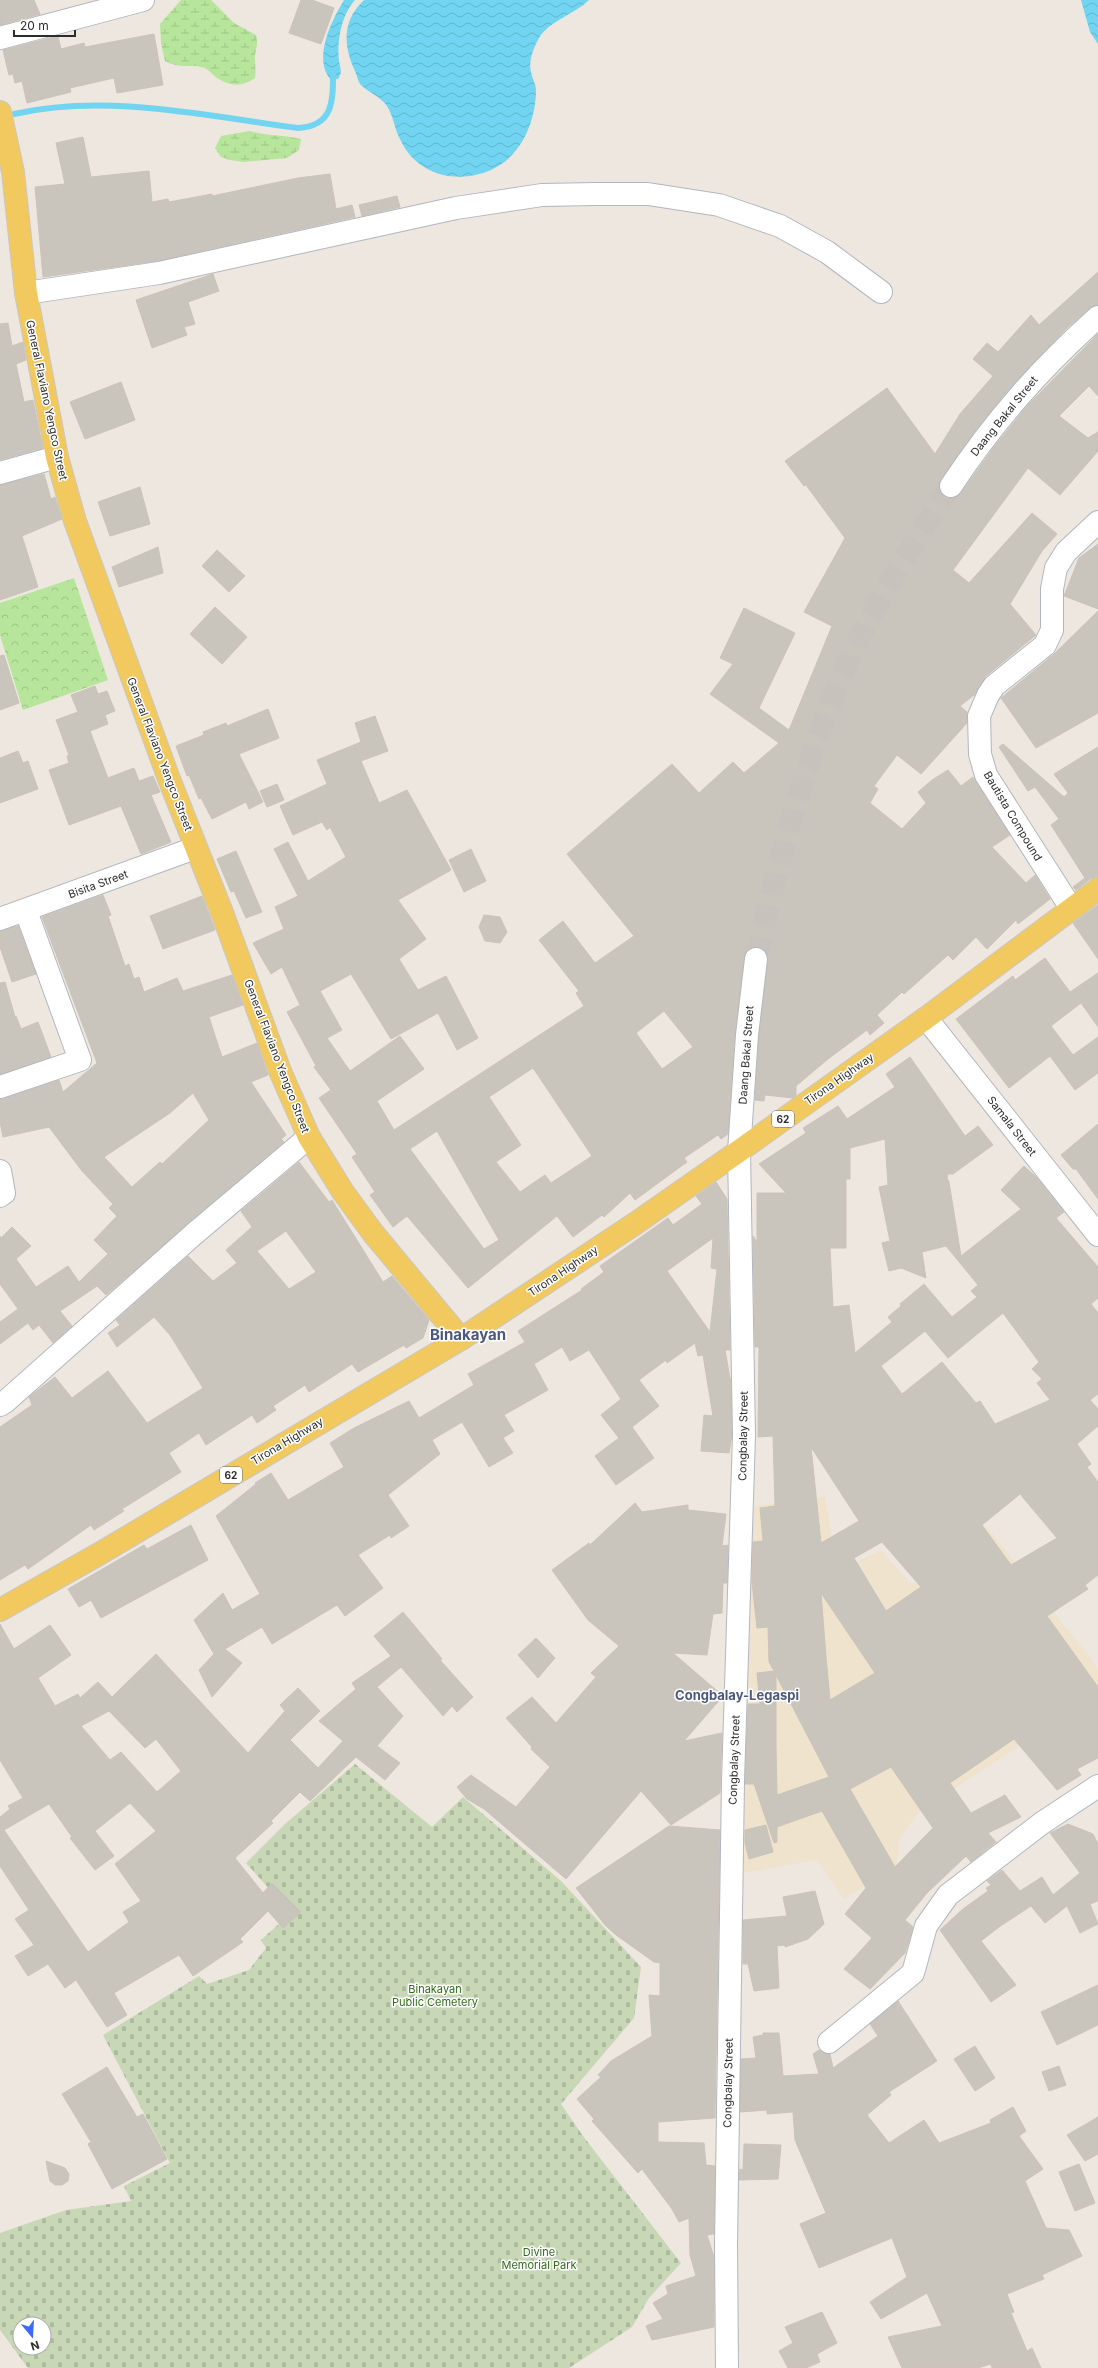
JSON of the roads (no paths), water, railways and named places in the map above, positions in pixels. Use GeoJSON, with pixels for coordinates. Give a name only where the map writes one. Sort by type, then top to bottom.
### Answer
{"type":"FeatureCollection","features":[{"type":"Feature","properties":{"kind":"main road","name":"General Flaviano Yengco Street"},"geometry":{"type":"LineString","coordinates":[[0,112],[13,172],[26,293],[57,457],[75,521],[195,848],[223,915],[280,1071],[309,1137],[343,1192],[373,1233],[461,1339]]}},
{"type":"Feature","properties":{"kind":"main road","name":"Tirona Highway"},"geometry":{"type":"LineString","coordinates":[[0,1610],[99,1554],[461,1339],[636,1223],[739,1151],[926,1018],[1098,889]]}},
{"type":"Feature","properties":{"kind":"street"},"geometry":{"type":"LineString","coordinates":[[0,38],[143,0]]}},
{"type":"Feature","properties":{"kind":"street"},"geometry":{"type":"LineString","coordinates":[[26,293],[159,273],[456,208],[542,196],[595,194],[648,194],[719,204],[780,226],[827,252],[881,292]]}},
{"type":"Feature","properties":{"kind":"street","name":"Daang Bakal Street"},"geometry":{"type":"LineString","coordinates":[[951,486],[968,461],[1027,385],[1098,317]]}},
{"type":"Feature","properties":{"kind":"street"},"geometry":{"type":"LineString","coordinates":[[0,473],[57,457]]}},
{"type":"Feature","properties":{"kind":"street","name":"Bautista Compound"},"geometry":{"type":"LineString","coordinates":[[1071,908],[986,775],[980,754],[979,716],[994,686],[1045,645],[1052,630],[1052,589],[1056,568],[1066,552],[1098,522]]}},
{"type":"Feature","properties":{"kind":"street","name":"Bisita Street"},"geometry":{"type":"LineString","coordinates":[[0,919],[26,911],[195,848]]}},
{"type":"Feature","properties":{"kind":"street"},"geometry":{"type":"LineString","coordinates":[[0,1088],[80,1060],[26,911]]}},
{"type":"Feature","properties":{"kind":"street","name":"Daang Bakal Street"},"geometry":{"type":"LineString","coordinates":[[739,1151],[748,1020],[756,959]]}},
{"type":"Feature","properties":{"kind":"street","name":"Samala Street"},"geometry":{"type":"LineString","coordinates":[[926,1018],[1098,1235]]}},
{"type":"Feature","properties":{"kind":"street"},"geometry":{"type":"LineString","coordinates":[[0,1405],[194,1234],[309,1137]]}},
{"type":"Feature","properties":{"kind":"street","name":"Congbalay Street"},"geometry":{"type":"LineString","coordinates":[[727,2368],[726,2222],[733,1797],[744,1435],[739,1151]]}},
{"type":"Feature","properties":{"kind":"street"},"geometry":{"type":"LineString","coordinates":[[0,1171],[4,1192],[0,1196]]}},
{"type":"Feature","properties":{"kind":"street"},"geometry":{"type":"LineString","coordinates":[[829,2042],[913,1973],[926,1926],[948,1894],[1042,1822],[1098,1786]]}},
{"type":"Feature","properties":{"kind":"water"},"geometry":{"type":"Polygon","coordinates":[[[344,0],[355,0],[346,13],[339,37],[340,74],[338,79],[331,80],[323,61],[324,51],[326,40],[334,18],[344,0]]]}},
{"type":"Feature","properties":{"kind":"water"},"geometry":{"type":"Polygon","coordinates":[[[364,0],[589,0],[549,27],[543,32],[537,42],[530,63],[536,90],[534,111],[527,132],[516,151],[500,165],[486,172],[472,176],[457,177],[443,175],[418,163],[408,152],[400,139],[387,106],[364,88],[359,82],[348,52],[347,34],[348,25],[352,16],[364,0]]]}},
{"type":"Feature","properties":{"kind":"water"},"geometry":{"type":"Polygon","coordinates":[[[1081,0],[1098,0],[1098,44],[1090,32],[1081,0]]]}},
{"type":"Feature","properties":{"kind":"waterway"},"geometry":{"type":"LineString","coordinates":[[14,114],[49,108],[120,106],[192,113],[298,128],[318,123],[329,111],[332,94],[333,73]]}},
{"type":"Feature","properties":{"kind":"tunnel"},"geometry":{"type":"LineString","coordinates":[[756,959],[794,809],[818,736],[832,700],[847,664],[882,595],[951,486]]}},
{"type":"Feature","properties":{"kind":"district","name":"Binakayan"},"geometry":{"type":"Point","coordinates":[468,1334]}},
{"type":"Feature","properties":{"kind":"district","name":"Congbalay-Legaspi"},"geometry":{"type":"Point","coordinates":[737,1695]}},
{"type":"Feature","properties":{"kind":"park label","name":"Binakayan Public Cemetery"},"geometry":{"type":"Point","coordinates":[435,1995]}},
{"type":"Feature","properties":{"kind":"park label","name":"Divine Memorial Park"},"geometry":{"type":"Point","coordinates":[539,2258]}}]}
